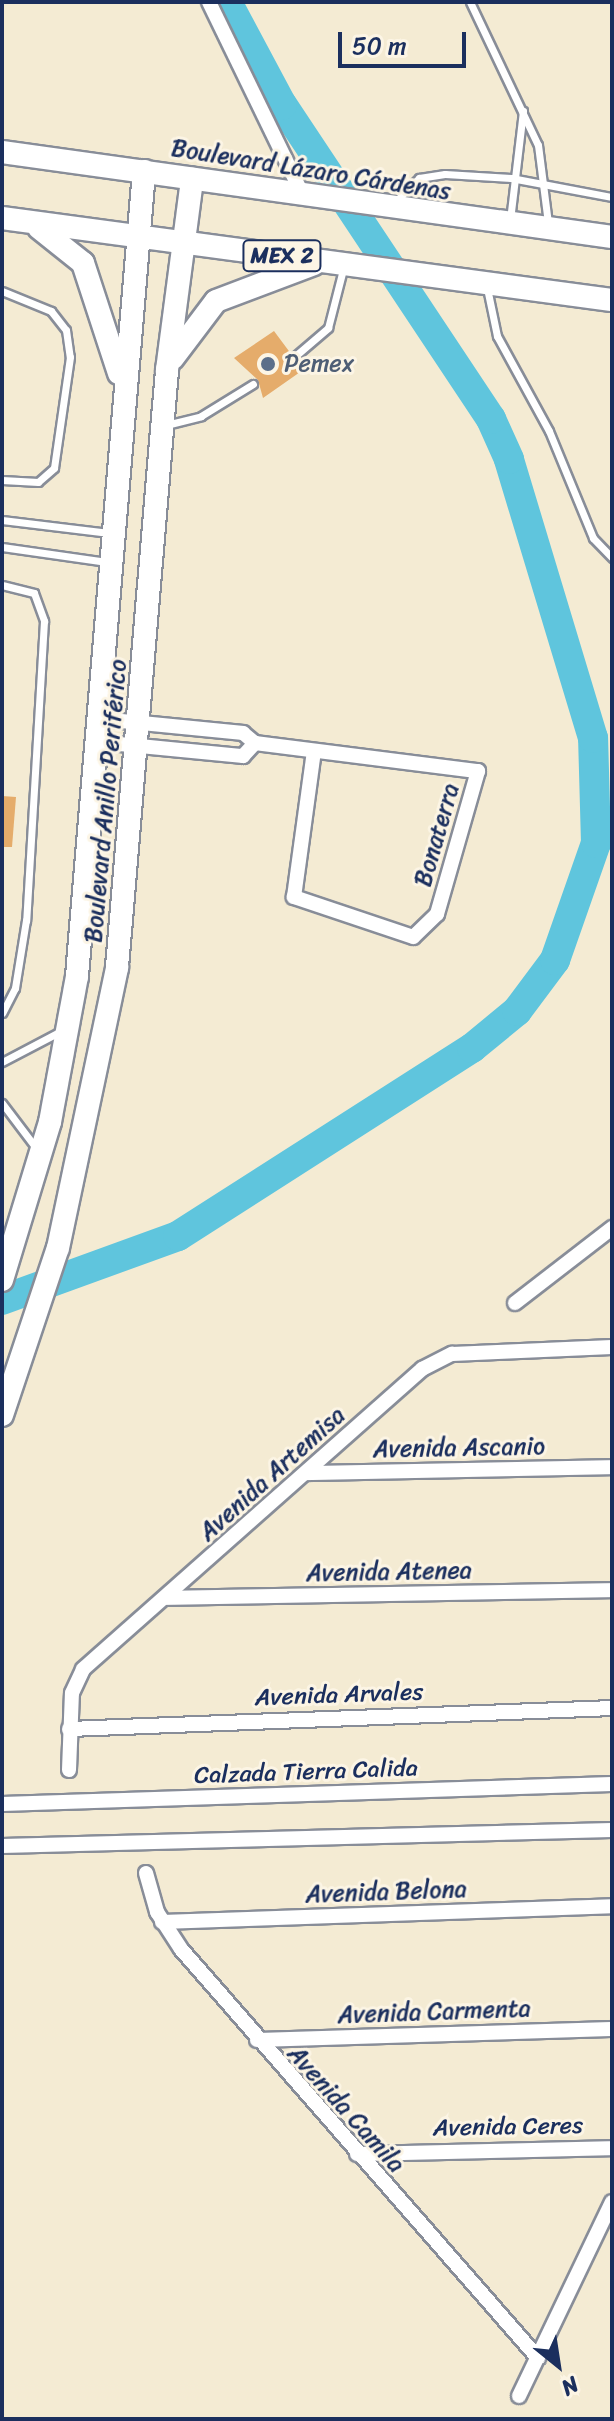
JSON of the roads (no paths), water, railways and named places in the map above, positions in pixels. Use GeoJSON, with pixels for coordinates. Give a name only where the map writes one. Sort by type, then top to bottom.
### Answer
{"type":"FeatureCollection","features":[{"type":"Feature","properties":{"kind":"main road","name":"Boulevard Lázaro Cárdenas"},"geometry":{"type":"LineString","coordinates":[[2,152],[144,171],[326,202],[612,237]]}},
{"type":"Feature","properties":{"kind":"main road","name":"Boulevard Anillo Periférico"},"geometry":{"type":"LineString","coordinates":[[2,1280],[40,1159],[69,1025],[99,742],[144,171]]}},
{"type":"Feature","properties":{"kind":"main road","name":"Boulevard Anillo Periférico"},"geometry":{"type":"LineString","coordinates":[[2,1415],[58,1248],[108,1025],[141,733],[167,370],[192,179]]}},
{"type":"Feature","properties":{"kind":"main road","name":"MEX 2"},"geometry":{"type":"LineString","coordinates":[[13,219],[612,300]]}},
{"type":"Feature","properties":{"kind":"main road"},"geometry":{"type":"LineString","coordinates":[[13,219],[67,244],[83,263],[110,329],[125,398]]}},
{"type":"Feature","properties":{"kind":"main road"},"geometry":{"type":"LineString","coordinates":[[167,370],[182,338],[216,301],[320,262]]}},
{"type":"Feature","properties":{"kind":"street"},"geometry":{"type":"LineString","coordinates":[[209,2],[303,197]]}},
{"type":"Feature","properties":{"kind":"street"},"geometry":{"type":"LineString","coordinates":[[99,742],[141,733],[192,727],[243,733],[255,743],[243,756],[190,750],[141,733],[101,719]]}},
{"type":"Feature","properties":{"kind":"street"},"geometry":{"type":"LineString","coordinates":[[190,750],[192,727]]}},
{"type":"Feature","properties":{"kind":"street","name":"Bonaterra"},"geometry":{"type":"LineString","coordinates":[[255,743],[478,771],[437,914],[413,937],[294,897],[314,751]]}},
{"type":"Feature","properties":{"kind":"street"},"geometry":{"type":"LineString","coordinates":[[515,1303],[612,1228]]}},
{"type":"Feature","properties":{"kind":"street","name":"Avenida Artemisa"},"geometry":{"type":"LineString","coordinates":[[69,1770],[69,1729],[75,1680],[307,1473],[444,1357],[612,1347]]}},
{"type":"Feature","properties":{"kind":"street","name":"Avenida Ascanio"},"geometry":{"type":"LineString","coordinates":[[307,1473],[612,1467]]}},
{"type":"Feature","properties":{"kind":"street","name":"Avenida Atenea"},"geometry":{"type":"LineString","coordinates":[[167,1598],[612,1590]]}},
{"type":"Feature","properties":{"kind":"street","name":"Avenida Arvales"},"geometry":{"type":"LineString","coordinates":[[69,1729],[612,1708]]}},
{"type":"Feature","properties":{"kind":"street","name":"Calzada Tierra Calida"},"geometry":{"type":"LineString","coordinates":[[2,1804],[612,1784]]}},
{"type":"Feature","properties":{"kind":"street"},"geometry":{"type":"LineString","coordinates":[[2,1846],[612,1830]]}},
{"type":"Feature","properties":{"kind":"street","name":"Avenida Camila"},"geometry":{"type":"LineString","coordinates":[[146,1873],[162,1922],[257,2040],[538,2358]]}},
{"type":"Feature","properties":{"kind":"street","name":"Avenida Belona"},"geometry":{"type":"LineString","coordinates":[[162,1922],[612,1906]]}},
{"type":"Feature","properties":{"kind":"street","name":"Avenida Carmenta"},"geometry":{"type":"LineString","coordinates":[[257,2040],[612,2029]]}},
{"type":"Feature","properties":{"kind":"street","name":"Avenida Ceres"},"geometry":{"type":"LineString","coordinates":[[357,2154],[612,2148]]}},
{"type":"Feature","properties":{"kind":"street"},"geometry":{"type":"LineString","coordinates":[[519,2396],[612,2202]]}},
{"type":"Feature","properties":{"kind":"lane"},"geometry":{"type":"LineString","coordinates":[[470,2],[523,111],[547,183],[548,231]]}},
{"type":"Feature","properties":{"kind":"lane"},"geometry":{"type":"LineString","coordinates":[[510,225],[511,178],[523,111]]}},
{"type":"Feature","properties":{"kind":"lane"},"geometry":{"type":"LineString","coordinates":[[380,209],[419,178],[511,178],[612,197]]}},
{"type":"Feature","properties":{"kind":"lane"},"geometry":{"type":"LineString","coordinates":[[294,357],[328,328],[344,265]]}},
{"type":"Feature","properties":{"kind":"lane"},"geometry":{"type":"LineString","coordinates":[[475,282],[497,336],[549,431],[593,538],[612,558]]}},
{"type":"Feature","properties":{"kind":"lane"},"geometry":{"type":"LineString","coordinates":[[2,291],[51,311],[66,330],[70,357],[54,468],[38,482],[2,480]]}},
{"type":"Feature","properties":{"kind":"lane"},"geometry":{"type":"LineString","coordinates":[[163,426],[201,416],[253,384]]}},
{"type":"Feature","properties":{"kind":"lane"},"geometry":{"type":"LineString","coordinates":[[2,520],[115,534]]}},
{"type":"Feature","properties":{"kind":"lane"},"geometry":{"type":"LineString","coordinates":[[2,547],[113,563]]}},
{"type":"Feature","properties":{"kind":"lane"},"geometry":{"type":"LineString","coordinates":[[2,585],[34,593],[44,621],[26,920],[15,988],[2,1013]]}},
{"type":"Feature","properties":{"kind":"lane"},"geometry":{"type":"LineString","coordinates":[[2,1062],[69,1025]]}},
{"type":"Feature","properties":{"kind":"lane"},"geometry":{"type":"LineString","coordinates":[[2,1103],[27,1129],[40,1159]]}},
{"type":"Feature","properties":{"kind":"waterway"},"geometry":{"type":"LineString","coordinates":[[2,1300],[178,1236],[472,1048],[517,1011],[555,960],[596,843],[593,738],[509,459],[491,419],[282,105],[227,2]]}},
{"type":"Feature","properties":{"kind":"place","name":"Pemex"},"geometry":{"type":"Point","coordinates":[268,364]}}]}
